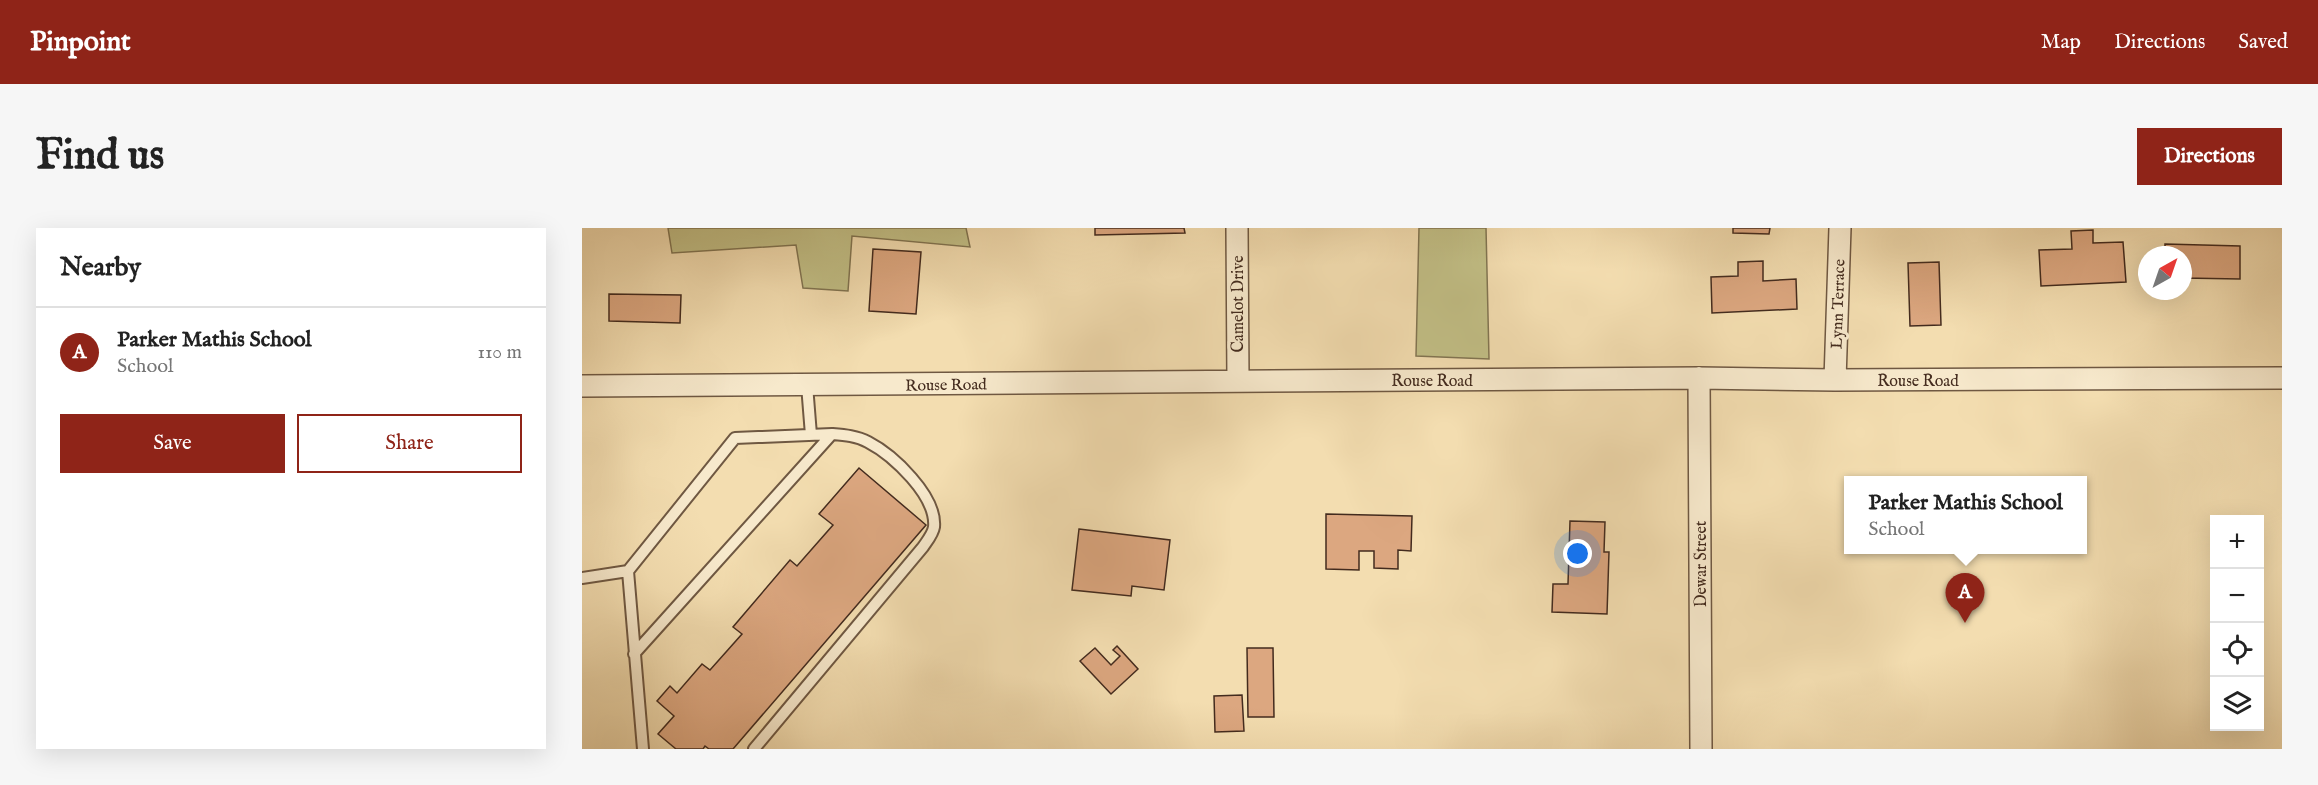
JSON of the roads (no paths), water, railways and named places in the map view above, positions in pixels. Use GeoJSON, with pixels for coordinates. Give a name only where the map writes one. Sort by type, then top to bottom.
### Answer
{"type":"FeatureCollection","features":[{"type":"Feature","properties":{"kind":"street","name":"Camelot Drive"},"geometry":{"type":"LineString","coordinates":[[1237,228],[1238,381]]}},
{"type":"Feature","properties":{"kind":"street","name":"Lynn Terrace"},"geometry":{"type":"LineString","coordinates":[[1835,380],[1840,228]]}},
{"type":"Feature","properties":{"kind":"street","name":"Rouse Road"},"geometry":{"type":"LineString","coordinates":[[582,386],[1699,378],[1835,380],[2282,378]]}},
{"type":"Feature","properties":{"kind":"street","name":"Dewar Street"},"geometry":{"type":"LineString","coordinates":[[1699,378],[1701,749]]}},
{"type":"Feature","properties":{"kind":"lane"},"geometry":{"type":"LineString","coordinates":[[807,386],[811,435]]}},
{"type":"Feature","properties":{"kind":"lane"},"geometry":{"type":"LineString","coordinates":[[634,654],[832,434]]}},
{"type":"Feature","properties":{"kind":"lane"},"geometry":{"type":"LineString","coordinates":[[582,578],[628,571],[735,438],[832,434],[853,436],[869,443],[911,476],[926,494],[933,511],[934,529],[923,547],[754,749]]}},
{"type":"Feature","properties":{"kind":"lane"},"geometry":{"type":"LineString","coordinates":[[628,571],[643,749]]}},
{"type":"Feature","properties":{"kind":"place","name":"Parker Mathis School"},"geometry":{"type":"Point","coordinates":[1965,623]}}]}
